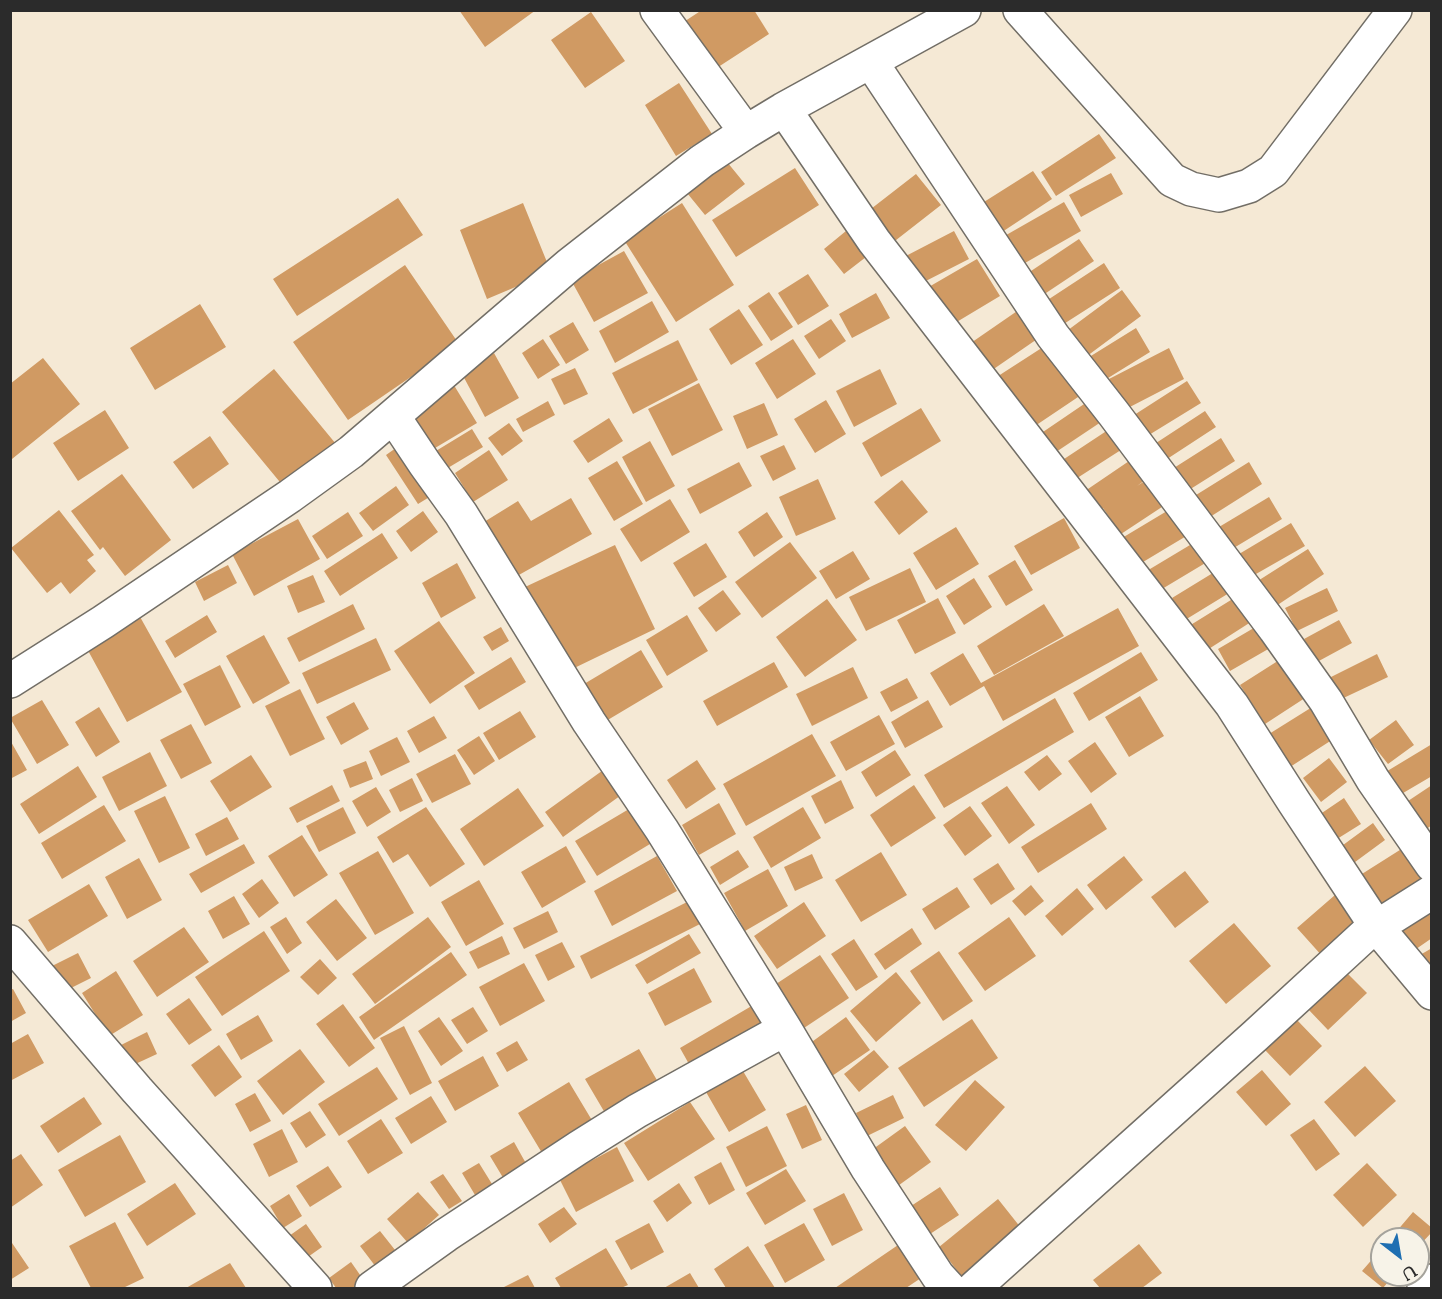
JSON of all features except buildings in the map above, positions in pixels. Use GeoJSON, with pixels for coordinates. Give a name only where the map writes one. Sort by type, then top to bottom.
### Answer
{"type":"FeatureCollection","features":[{"type":"Feature","properties":{"kind":"street"},"geometry":{"type":"LineString","coordinates":[[657,10],[746,132]]}},
{"type":"Feature","properties":{"kind":"street"},"geometry":{"type":"LineString","coordinates":[[10,681],[103,622],[290,496],[351,452],[569,265],[702,161],[784,109],[964,10]]}},
{"type":"Feature","properties":{"kind":"street"},"geometry":{"type":"LineString","coordinates":[[1020,10],[1172,180],[1191,189],[1219,195],[1249,186],[1273,171],[1395,10]]}},
{"type":"Feature","properties":{"kind":"street"},"geometry":{"type":"LineString","coordinates":[[871,62],[1053,336],[1275,629],[1326,701],[1373,780],[1431,865]]}},
{"type":"Feature","properties":{"kind":"street"},"geometry":{"type":"LineString","coordinates":[[784,109],[874,241],[1232,705],[1293,802],[1376,926],[1431,993]]}},
{"type":"Feature","properties":{"kind":"street"},"geometry":{"type":"LineString","coordinates":[[393,416],[424,465],[461,514],[589,722],[662,830],[786,1029],[868,1169],[938,1276],[949,1288]]}},
{"type":"Feature","properties":{"kind":"street"},"geometry":{"type":"LineString","coordinates":[[974,1288],[1367,933],[1431,892]]}},
{"type":"Feature","properties":{"kind":"street"},"geometry":{"type":"LineString","coordinates":[[10,942],[136,1090],[315,1288]]}},
{"type":"Feature","properties":{"kind":"street"},"geometry":{"type":"LineString","coordinates":[[372,1288],[446,1235],[637,1111],[786,1029]]}},
{"type":"Feature","properties":{"kind":"street"},"geometry":{"type":"LineString","coordinates":[[1424,1288],[1431,1281]]}}]}
